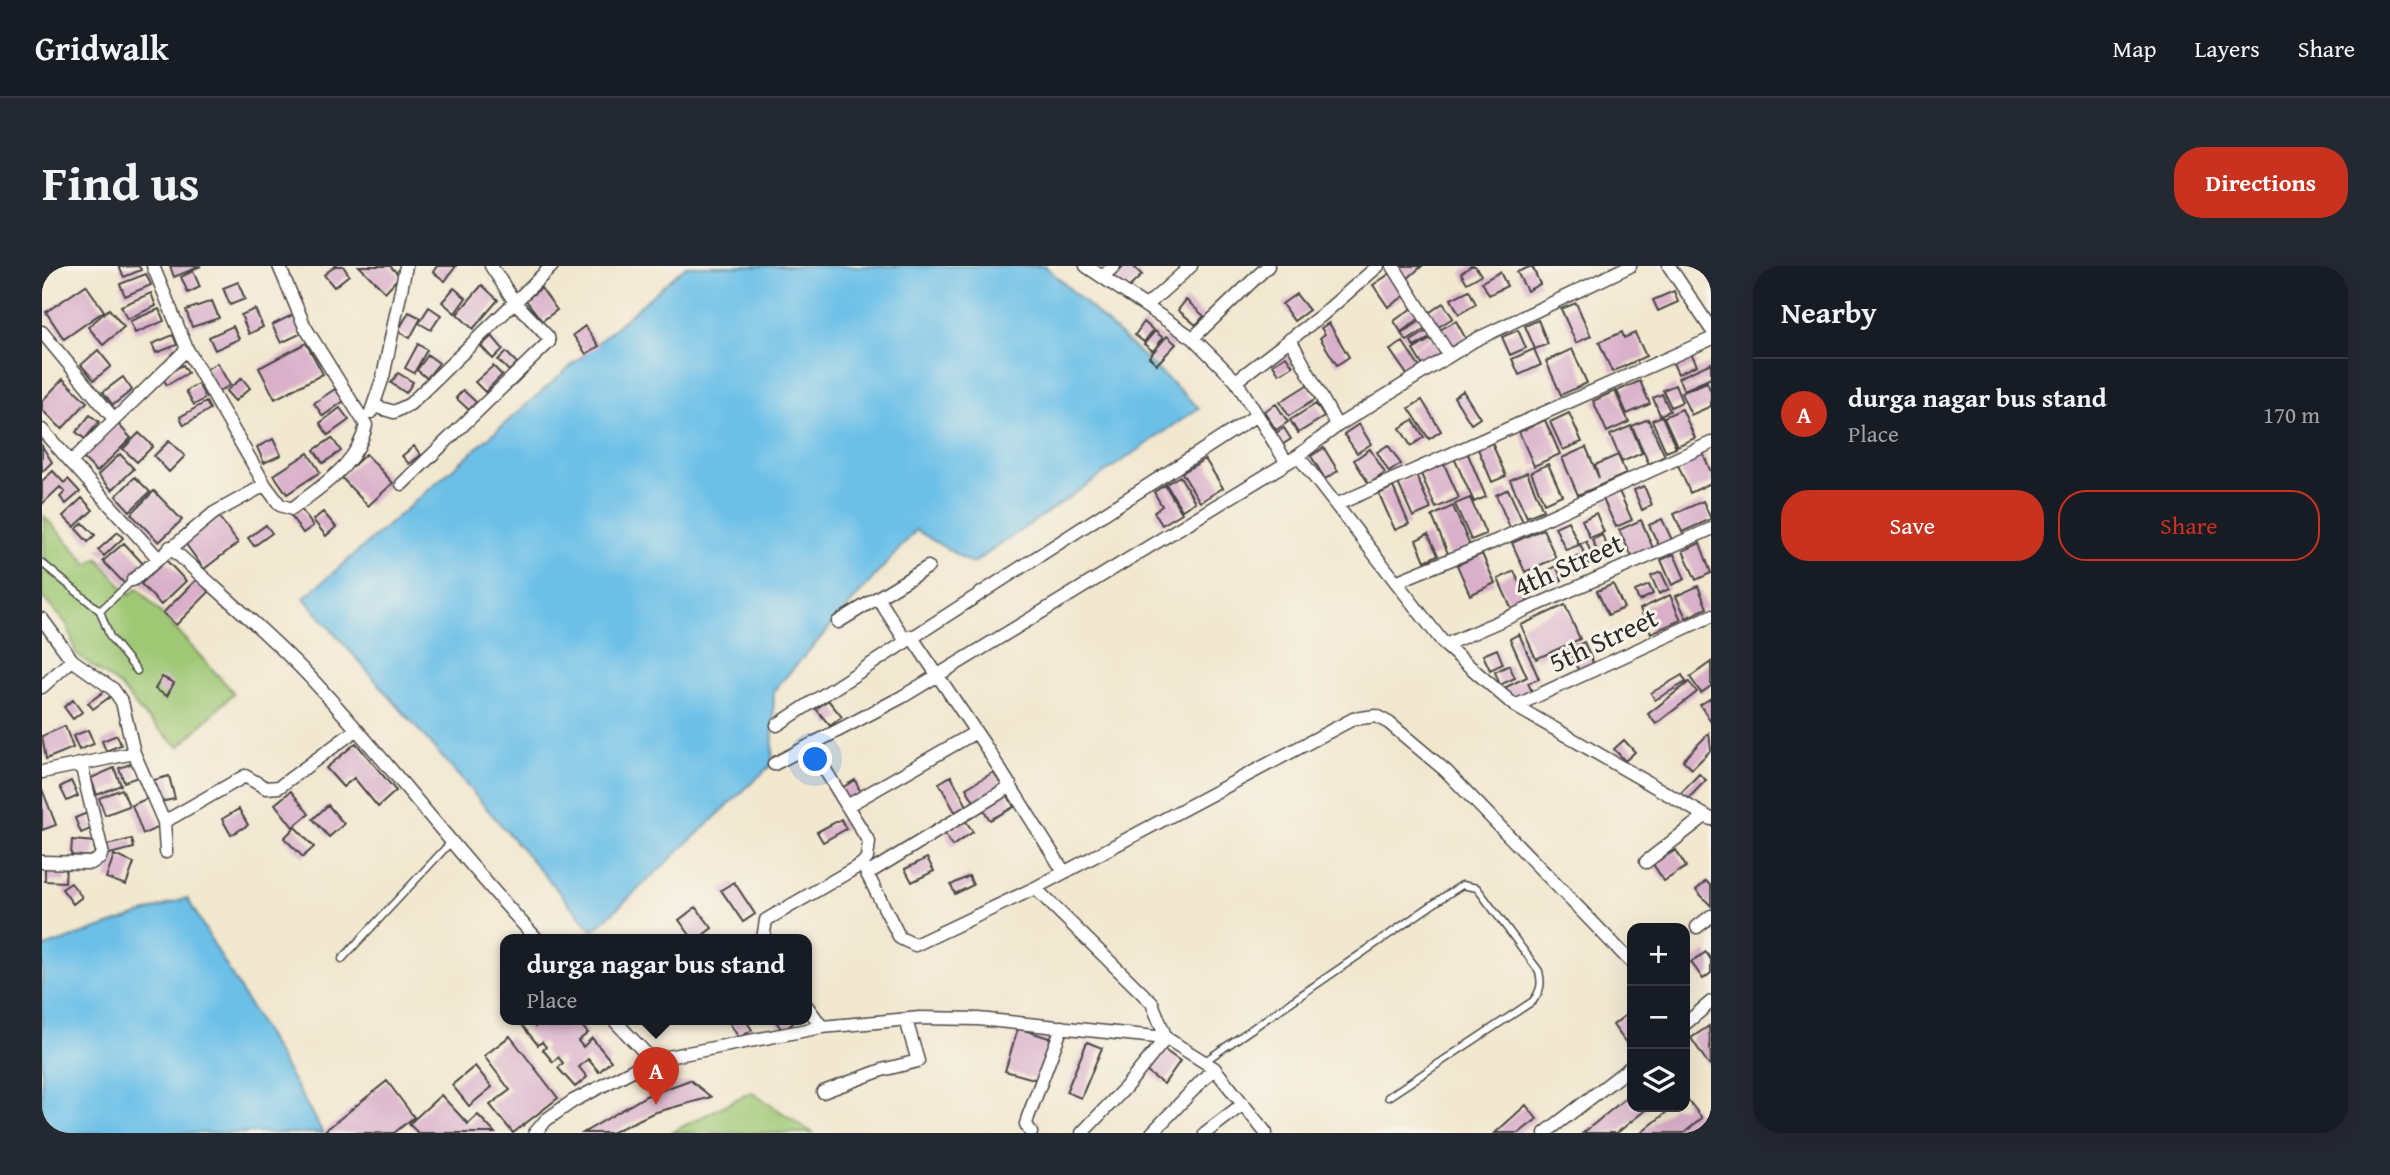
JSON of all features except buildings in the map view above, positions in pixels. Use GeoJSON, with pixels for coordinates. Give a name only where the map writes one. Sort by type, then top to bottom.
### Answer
{"type":"FeatureCollection","features":[{"type":"Feature","properties":{"kind":"street"},"geometry":{"type":"LineString","coordinates":[[153,266],[187,349],[265,485],[279,505],[292,509],[345,467],[360,449],[374,406],[406,266]]}},
{"type":"Feature","properties":{"kind":"street"},"geometry":{"type":"LineString","coordinates":[[279,266],[305,327],[366,425]]}},
{"type":"Feature","properties":{"kind":"street"},"geometry":{"type":"LineString","coordinates":[[402,484],[549,342],[548,337],[514,302],[491,266]]}},
{"type":"Feature","properties":{"kind":"street"},"geometry":{"type":"LineString","coordinates":[[374,406],[394,412],[403,410],[552,266]]}},
{"type":"Feature","properties":{"kind":"street"},"geometry":{"type":"LineString","coordinates":[[1086,266],[1193,338],[1236,381],[1257,415],[1292,460],[1338,504],[1445,645],[1515,706],[1708,817],[1646,862]]}},
{"type":"Feature","properties":{"kind":"street"},"geometry":{"type":"LineString","coordinates":[[1102,277],[1114,266]]}},
{"type":"Feature","properties":{"kind":"street"},"geometry":{"type":"LineString","coordinates":[[1146,306],[1191,266]]}},
{"type":"Feature","properties":{"kind":"street"},"geometry":{"type":"LineString","coordinates":[[1193,338],[1268,266]]}},
{"type":"Feature","properties":{"kind":"street"},"geometry":{"type":"LineString","coordinates":[[1236,381],[1378,266]]}},
{"type":"Feature","properties":{"kind":"street"},"geometry":{"type":"LineString","coordinates":[[1393,266],[1445,349]]}},
{"type":"Feature","properties":{"kind":"street"},"geometry":{"type":"LineString","coordinates":[[774,764],[938,676],[1292,460],[1337,426],[1475,340],[1630,266]]}},
{"type":"Feature","properties":{"kind":"street"},"geometry":{"type":"LineString","coordinates":[[1672,267],[1711,329]]}},
{"type":"Feature","properties":{"kind":"street"},"geometry":{"type":"LineString","coordinates":[[42,331],[114,419]]}},
{"type":"Feature","properties":{"kind":"street"},"geometry":{"type":"LineString","coordinates":[[1290,339],[1337,426]]}},
{"type":"Feature","properties":{"kind":"street"},"geometry":{"type":"LineString","coordinates":[[1338,504],[1711,339]]}},
{"type":"Feature","properties":{"kind":"street"},"geometry":{"type":"LineString","coordinates":[[71,462],[187,349]]}},
{"type":"Feature","properties":{"kind":"street"},"geometry":{"type":"LineString","coordinates":[[777,724],[1257,415]]}},
{"type":"Feature","properties":{"kind":"street"},"geometry":{"type":"LineString","coordinates":[[42,430],[157,557]]}},
{"type":"Feature","properties":{"kind":"street"},"geometry":{"type":"LineString","coordinates":[[1398,581],[1503,538],[1711,443]]}},
{"type":"Feature","properties":{"kind":"street"},"geometry":{"type":"LineString","coordinates":[[133,580],[157,557],[214,513],[265,485]]}},
{"type":"Feature","properties":{"kind":"street","name":"4th Street"},"geometry":{"type":"LineString","coordinates":[[1445,645],[1711,529]]}},
{"type":"Feature","properties":{"kind":"street"},"geometry":{"type":"LineString","coordinates":[[170,547],[306,673],[533,934]]}},
{"type":"Feature","properties":{"kind":"street"},"geometry":{"type":"LineString","coordinates":[[838,622],[929,567]]}},
{"type":"Feature","properties":{"kind":"street"},"geometry":{"type":"LineString","coordinates":[[878,598],[938,676],[1064,872]]}},
{"type":"Feature","properties":{"kind":"street","name":"5th Street"},"geometry":{"type":"LineString","coordinates":[[1515,706],[1711,615]]}},
{"type":"Feature","properties":{"kind":"street"},"geometry":{"type":"LineString","coordinates":[[44,623],[72,660],[113,689],[122,702],[134,753],[164,822],[166,852]]}},
{"type":"Feature","properties":{"kind":"street"},"geometry":{"type":"LineString","coordinates":[[42,687],[72,660]]}},
{"type":"Feature","properties":{"kind":"street"},"geometry":{"type":"LineString","coordinates":[[810,746],[869,842],[864,869],[900,938],[915,945],[1035,888],[1353,719],[1376,716],[1389,723],[1446,771],[1627,958]]}},
{"type":"Feature","properties":{"kind":"street"},"geometry":{"type":"LineString","coordinates":[[164,822],[245,776],[266,788],[279,788],[356,730]]}},
{"type":"Feature","properties":{"kind":"street"},"geometry":{"type":"LineString","coordinates":[[847,806],[976,732]]}},
{"type":"Feature","properties":{"kind":"street"},"geometry":{"type":"LineString","coordinates":[[42,772],[134,753]]}},
{"type":"Feature","properties":{"kind":"street"},"geometry":{"type":"LineString","coordinates":[[42,862],[91,863],[100,858],[102,851],[81,764]]}},
{"type":"Feature","properties":{"kind":"street"},"geometry":{"type":"LineString","coordinates":[[762,934],[766,920],[864,869],[1011,786]]}},
{"type":"Feature","properties":{"kind":"street"},"geometry":{"type":"LineString","coordinates":[[1035,888],[1152,1003],[1166,1038]]}},
{"type":"Feature","properties":{"kind":"street"},"geometry":{"type":"LineString","coordinates":[[1697,927],[1711,916]]}},
{"type":"Feature","properties":{"kind":"street"},"geometry":{"type":"LineString","coordinates":[[1690,1018],[1711,1002]]}},
{"type":"Feature","properties":{"kind":"street"},"geometry":{"type":"LineString","coordinates":[[812,1012],[822,1027]]}},
{"type":"Feature","properties":{"kind":"street"},"geometry":{"type":"LineString","coordinates":[[534,1133],[546,1120],[573,1101],[652,1060],[822,1027],[906,1020],[978,1019],[1166,1038],[1209,1065],[1266,1133]]}},
{"type":"Feature","properties":{"kind":"street"},"geometry":{"type":"LineString","coordinates":[[822,1092],[882,1070],[918,1062],[906,1020]]}},
{"type":"Feature","properties":{"kind":"street"},"geometry":{"type":"LineString","coordinates":[[619,1025],[652,1060]]}},
{"type":"Feature","properties":{"kind":"street"},"geometry":{"type":"LineString","coordinates":[[1031,1133],[1027,1124],[1028,1117],[1062,1027]]}},
{"type":"Feature","properties":{"kind":"street"},"geometry":{"type":"LineString","coordinates":[[1082,1133],[1125,1088],[1166,1038]]}},
{"type":"Feature","properties":{"kind":"street"},"geometry":{"type":"LineString","coordinates":[[1152,1133],[1209,1065]]}},
{"type":"Feature","properties":{"kind":"street"},"geometry":{"type":"LineString","coordinates":[[1545,1133],[1627,1070]]}},
{"type":"Feature","properties":{"kind":"street"},"geometry":{"type":"LineString","coordinates":[[1205,1133],[1242,1104]]}},
{"type":"Feature","properties":{"kind":"lane"},"geometry":{"type":"LineString","coordinates":[[42,563],[100,611],[110,637],[138,671]]}},
{"type":"Feature","properties":{"kind":"lane"},"geometry":{"type":"LineString","coordinates":[[100,611],[133,580]]}},
{"type":"Feature","properties":{"kind":"lane"},"geometry":{"type":"LineString","coordinates":[[342,959],[452,841]]}},
{"type":"Feature","properties":{"kind":"lane"},"geometry":{"type":"LineString","coordinates":[[1209,1065],[1448,894],[1462,886],[1477,888],[1539,971],[1542,983],[1540,992],[1533,1001],[1388,1097]]}},
{"type":"Feature","properties":{"kind":"green space"},"geometry":{"type":"Polygon","coordinates":[[[44,516],[89,565],[98,558],[129,595],[138,588],[234,693],[179,747],[139,710],[120,686],[76,654],[67,624],[42,597],[44,516]]]}},
{"type":"Feature","properties":{"kind":"green space"},"geometry":{"type":"Polygon","coordinates":[[[751,1092],[813,1133],[670,1133],[751,1092]]]}},
{"type":"Feature","properties":{"kind":"water"},"geometry":{"type":"Polygon","coordinates":[[[686,266],[1045,266],[1199,408],[972,564],[916,530],[774,690],[772,764],[593,931],[304,598],[686,266]]]}},
{"type":"Feature","properties":{"kind":"water"},"geometry":{"type":"Polygon","coordinates":[[[187,898],[323,1133],[42,1133],[42,948],[187,898]]]}},
{"type":"Feature","properties":{"kind":"place","name":"durga nagar bus stand"},"geometry":{"type":"Point","coordinates":[656,1105]}}]}
